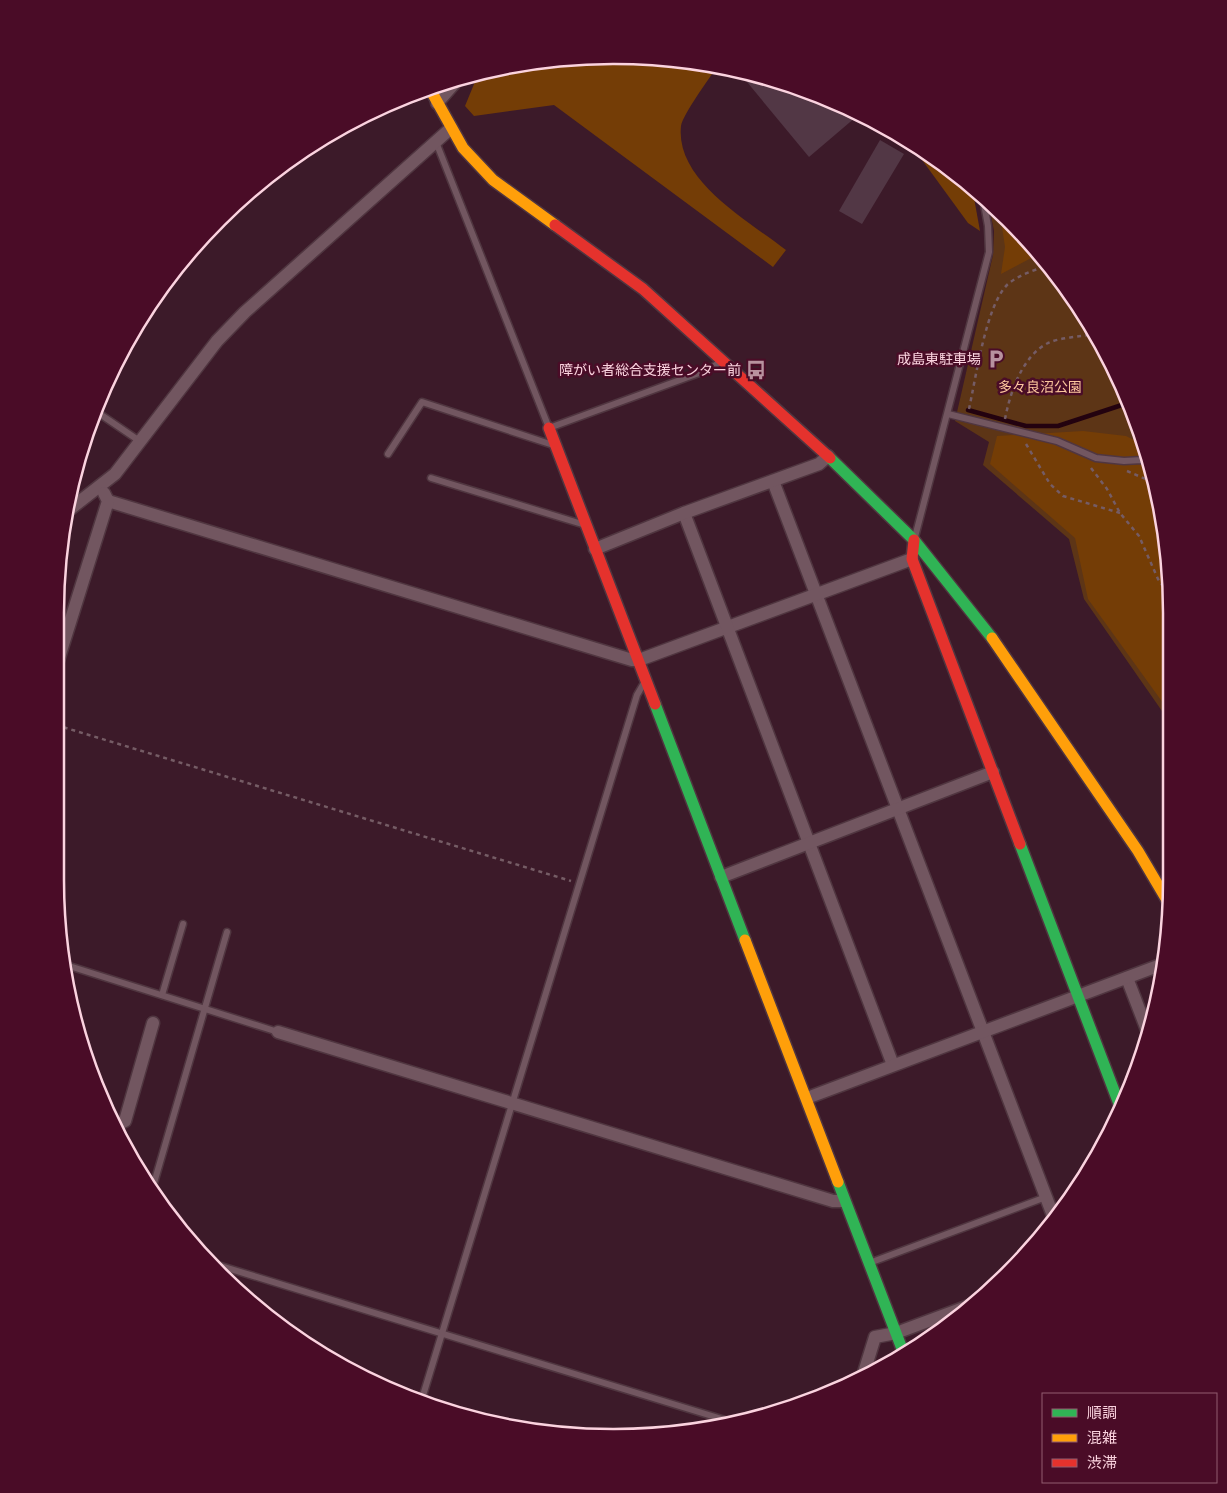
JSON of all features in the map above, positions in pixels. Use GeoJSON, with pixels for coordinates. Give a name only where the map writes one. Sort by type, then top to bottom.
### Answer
{"type":"FeatureCollection","features":[{"type":"Feature","properties":{"kind":"street"},"geometry":{"type":"LineString","coordinates":[[437,103],[450,89]]}},
{"type":"Feature","properties":{"kind":"street"},"geometry":{"type":"LineString","coordinates":[[433,95],[450,130],[477,165],[500,186],[623,274],[722,359],[828,456],[914,540],[979,620],[1138,851],[1163,893]]}},
{"type":"Feature","properties":{"kind":"street"},"geometry":{"type":"LineString","coordinates":[[74,507],[100,488],[115,474],[217,341],[245,312],[450,130]]}},
{"type":"Feature","properties":{"kind":"street"},"geometry":{"type":"LineString","coordinates":[[549,428],[807,1098],[843,1201],[902,1348]]}},
{"type":"Feature","properties":{"kind":"street"},"geometry":{"type":"LineString","coordinates":[[595,549],[684,513],[819,464],[828,456]]}},
{"type":"Feature","properties":{"kind":"street"},"geometry":{"type":"LineString","coordinates":[[773,481],[1052,1212]]}},
{"type":"Feature","properties":{"kind":"street"},"geometry":{"type":"LineString","coordinates":[[100,488],[108,501],[632,660],[639,660],[912,559]]}},
{"type":"Feature","properties":{"kind":"street"},"geometry":{"type":"LineString","coordinates":[[64,641],[108,501]]}},
{"type":"Feature","properties":{"kind":"street"},"geometry":{"type":"LineString","coordinates":[[684,513],[893,1065]]}},
{"type":"Feature","properties":{"kind":"street"},"geometry":{"type":"LineString","coordinates":[[914,540],[912,559],[1117,1099]]}},
{"type":"Feature","properties":{"kind":"street"},"geometry":{"type":"LineString","coordinates":[[721,877],[994,772]]}},
{"type":"Feature","properties":{"kind":"street"},"geometry":{"type":"LineString","coordinates":[[807,1098],[1156,967]]}},
{"type":"Feature","properties":{"kind":"street"},"geometry":{"type":"LineString","coordinates":[[1127,978],[1145,1023]]}},
{"type":"Feature","properties":{"kind":"street"},"geometry":{"type":"LineString","coordinates":[[120,1123],[125,1121],[153,1023]]}},
{"type":"Feature","properties":{"kind":"street"},"geometry":{"type":"LineString","coordinates":[[278,1032],[833,1201],[843,1201]]}},
{"type":"Feature","properties":{"kind":"street"},"geometry":{"type":"LineString","coordinates":[[865,1368],[875,1337],[896,1333],[954,1311]]}},
{"type":"Feature","properties":{"kind":"lane"},"geometry":{"type":"LineString","coordinates":[[436,142],[549,428],[710,370],[722,359]]}},
{"type":"Feature","properties":{"kind":"lane"},"geometry":{"type":"LineString","coordinates":[[914,540],[948,414],[988,252],[988,226],[985,208]]}},
{"type":"Feature","properties":{"kind":"lane"},"geometry":{"type":"LineString","coordinates":[[388,454],[422,402],[556,446]]}},
{"type":"Feature","properties":{"kind":"lane"},"geometry":{"type":"LineString","coordinates":[[948,414],[1057,441],[1096,458],[1124,461],[1141,460]]}},
{"type":"Feature","properties":{"kind":"lane"},"geometry":{"type":"LineString","coordinates":[[101,415],[141,442]]}},
{"type":"Feature","properties":{"kind":"lane"},"geometry":{"type":"LineString","coordinates":[[431,478],[586,525]]}},
{"type":"Feature","properties":{"kind":"lane"},"geometry":{"type":"LineString","coordinates":[[423,1395],[636,695],[647,680]]}},
{"type":"Feature","properties":{"kind":"lane"},"geometry":{"type":"LineString","coordinates":[[162,995],[183,924]]}},
{"type":"Feature","properties":{"kind":"lane"},"geometry":{"type":"LineString","coordinates":[[154,1182],[227,932]]}},
{"type":"Feature","properties":{"kind":"lane"},"geometry":{"type":"LineString","coordinates":[[71,967],[278,1032]]}},
{"type":"Feature","properties":{"kind":"lane"},"geometry":{"type":"LineString","coordinates":[[868,1264],[1046,1196]]}},
{"type":"Feature","properties":{"kind":"lane"},"geometry":{"type":"LineString","coordinates":[[224,1267],[721,1419]]}},
{"type":"Feature","properties":{"kind":"path"},"geometry":{"type":"LineString","coordinates":[[968,410],[994,302],[1008,284],[1029,272],[1041,268]]}},
{"type":"Feature","properties":{"kind":"path"},"geometry":{"type":"LineString","coordinates":[[1003,428],[1008,401],[1026,362],[1048,343],[1088,335]]}},
{"type":"Feature","properties":{"kind":"path"},"geometry":{"type":"LineString","coordinates":[[1018,432],[1050,484],[1063,496],[1120,513]]}},
{"type":"Feature","properties":{"kind":"path"},"geometry":{"type":"LineString","coordinates":[[1085,453],[1090,466],[1107,489],[1120,513],[1139,536],[1162,585]]}},
{"type":"Feature","properties":{"kind":"path"},"geometry":{"type":"LineString","coordinates":[[64,727],[579,884]]}},
{"type":"Feature","properties":{"kind":"green space","name":"多々良沼公園"},"geometry":{"type":"Polygon","coordinates":[[[991,214],[1027,251],[1071,308],[1107,370],[1134,437],[1145,471],[1159,542],[1163,614],[1163,713],[1084,599],[1069,539],[983,465],[989,442],[955,421],[993,255],[994,231],[991,214]]]}},
{"type":"Feature","properties":{"kind":"shaded area"},"geometry":{"type":"Polygon","coordinates":[[[614,64],[685,68],[713,73],[691,105],[683,121],[681,126],[682,146],[690,165],[717,198],[786,250],[773,267],[554,105],[474,116],[465,106],[475,81],[542,68],[614,64]]]}},
{"type":"Feature","properties":{"kind":"shaded area"},"geometry":{"type":"Polygon","coordinates":[[[919,156],[974,198],[980,231],[968,223],[919,156]]]}},
{"type":"Feature","properties":{"kind":"shaded area"},"geometry":{"type":"Polygon","coordinates":[[[1002,225],[1032,258],[1001,274],[1005,247],[1002,225]]]}},
{"type":"Feature","properties":{"kind":"shaded area"},"geometry":{"type":"Polygon","coordinates":[[[1083,431],[1126,436],[1135,441],[1145,471],[1159,542],[1163,614],[1163,703],[1088,599],[1075,538],[990,464],[997,436],[1083,431]]]}},
{"type":"Feature","properties":{"kind":"building"},"geometry":{"type":"Polygon","coordinates":[[[749,80],[756,82],[790,93],[854,119],[809,157],[747,82],[749,80]]]}},
{"type":"Feature","properties":{"kind":"building"},"geometry":{"type":"Polygon","coordinates":[[[880,140],[904,154],[862,224],[839,211],[880,140]]]}},
{"type":"Feature","properties":{"kind":"waterway"},"geometry":{"type":"LineString","coordinates":[[968,410],[1026,426],[1058,426],[1122,405]]}},
{"type":"Feature","properties":{"kind":"traffic: fast"},"geometry":{"type":"LineString","coordinates":[[830,458],[914,540],[992,638]]}},
{"type":"Feature","properties":{"kind":"traffic: fast"},"geometry":{"type":"LineString","coordinates":[[655,704],[745,940]]}},
{"type":"Feature","properties":{"kind":"traffic: fast"},"geometry":{"type":"LineString","coordinates":[[1020,844],[1117,1099]]}},
{"type":"Feature","properties":{"kind":"traffic: fast"},"geometry":{"type":"LineString","coordinates":[[838,1182],[902,1348]]}},
{"type":"Feature","properties":{"kind":"traffic: slow"},"geometry":{"type":"LineString","coordinates":[[433,95],[463,148],[493,180],[555,225]]}},
{"type":"Feature","properties":{"kind":"traffic: slow"},"geometry":{"type":"LineString","coordinates":[[992,638],[1138,851],[1163,893]]}},
{"type":"Feature","properties":{"kind":"traffic: slow"},"geometry":{"type":"LineString","coordinates":[[745,940],[838,1182]]}},
{"type":"Feature","properties":{"kind":"traffic: jam"},"geometry":{"type":"LineString","coordinates":[[555,225],[643,289],[830,458]]}},
{"type":"Feature","properties":{"kind":"traffic: jam"},"geometry":{"type":"LineString","coordinates":[[549,428],[655,704]]}},
{"type":"Feature","properties":{"kind":"traffic: jam"},"geometry":{"type":"LineString","coordinates":[[914,540],[912,559],[1020,844]]}},
{"type":"Feature","properties":{"kind":"place","name":"成島東駐車場"},"geometry":{"type":"Point","coordinates":[996,359]}},
{"type":"Feature","properties":{"kind":"place","name":"障がい者総合支援センター前"},"geometry":{"type":"Point","coordinates":[756,370]}}]}
